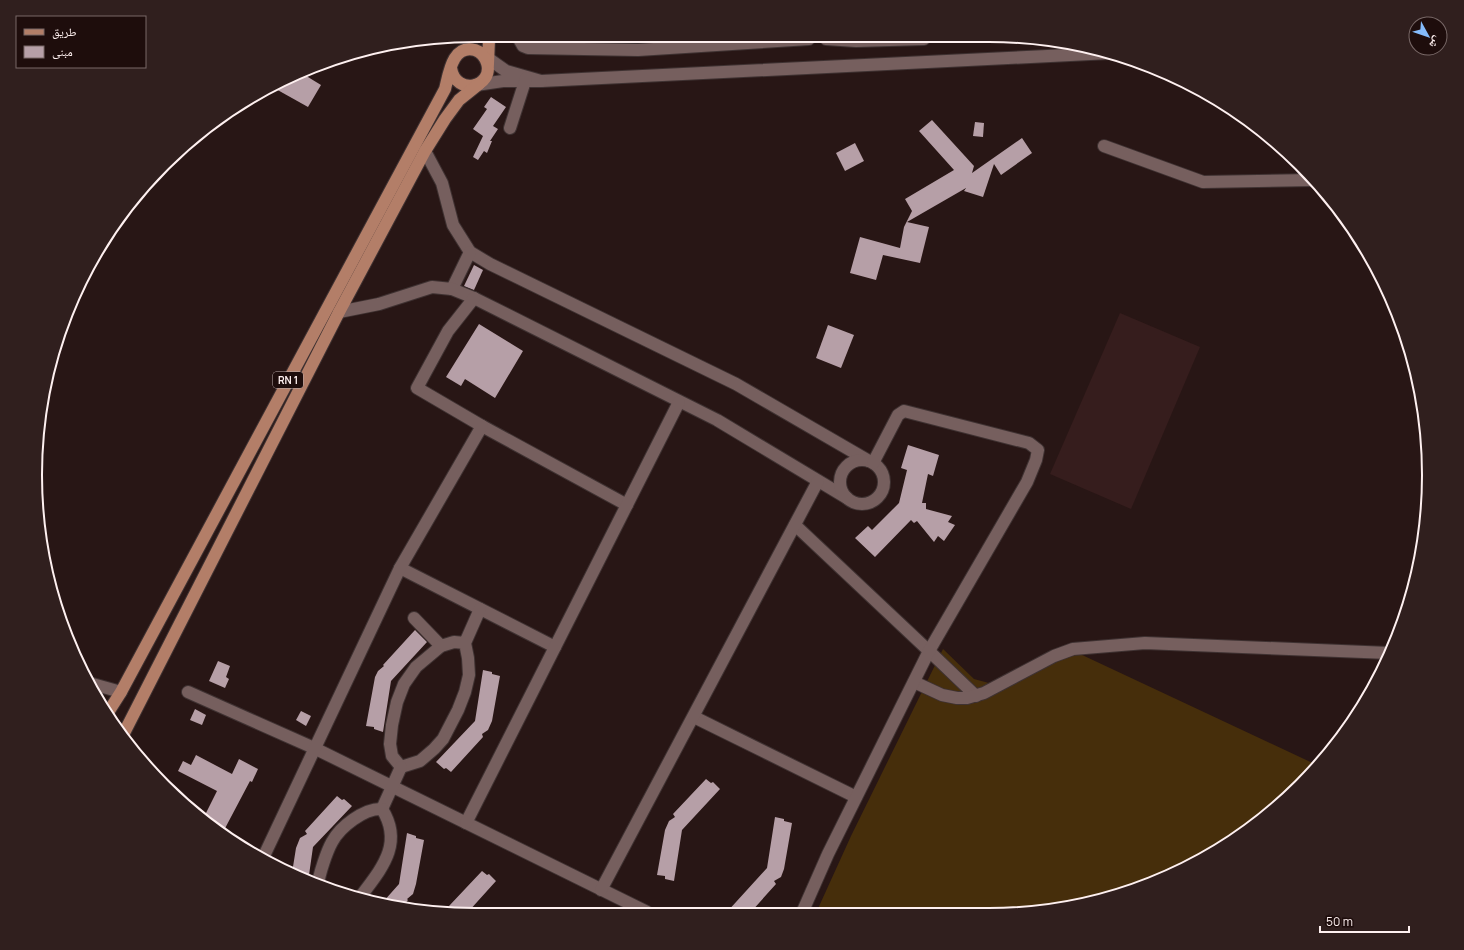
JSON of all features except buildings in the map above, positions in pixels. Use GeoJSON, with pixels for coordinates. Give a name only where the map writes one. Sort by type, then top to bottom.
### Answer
{"type":"FeatureCollection","features":[{"type":"Feature","properties":{"kind":"main road","name":"RN 1"},"geometry":{"type":"LineString","coordinates":[[110,709],[121,692],[445,89],[453,62],[465,42]]}},
{"type":"Feature","properties":{"kind":"main road"},"geometry":{"type":"LineString","coordinates":[[486,59],[477,51],[465,50],[453,62],[455,79],[459,83],[471,86],[479,83],[488,71],[486,59],[489,42]]}},
{"type":"Feature","properties":{"kind":"main road","name":"RN 1"},"geometry":{"type":"LineString","coordinates":[[125,731],[339,312],[425,151],[459,100],[479,83]]}},
{"type":"Feature","properties":{"kind":"main road","name":"RN 1"},"geometry":{"type":"LineString","coordinates":[[113,714],[120,699],[121,692]]}},
{"type":"Feature","properties":{"kind":"main road"},"geometry":{"type":"LineString","coordinates":[[121,724],[129,712],[145,694]]}},
{"type":"Feature","properties":{"kind":"street"},"geometry":{"type":"LineString","coordinates":[[521,42],[523,46],[528,48],[638,50],[762,42]]}},
{"type":"Feature","properties":{"kind":"street"},"geometry":{"type":"LineString","coordinates":[[638,50],[642,42]]}},
{"type":"Feature","properties":{"kind":"street"},"geometry":{"type":"LineString","coordinates":[[479,83],[1086,53]]}},
{"type":"Feature","properties":{"kind":"street"},"geometry":{"type":"LineString","coordinates":[[486,59],[506,71],[526,80]]}},
{"type":"Feature","properties":{"kind":"street"},"geometry":{"type":"LineString","coordinates":[[510,128],[526,80]]}},
{"type":"Feature","properties":{"kind":"street"},"geometry":{"type":"LineString","coordinates":[[1104,146],[1203,182],[1306,180]]}},
{"type":"Feature","properties":{"kind":"street"},"geometry":{"type":"LineString","coordinates":[[339,312],[379,304],[432,287],[452,288],[717,420],[852,502],[859,504],[866,503],[878,497],[884,485],[884,478],[882,472],[871,462],[736,384],[490,264],[470,252],[453,225],[442,183],[425,151]]}},
{"type":"Feature","properties":{"kind":"street"},"geometry":{"type":"LineString","coordinates":[[452,288],[470,252]]}},
{"type":"Feature","properties":{"kind":"street"},"geometry":{"type":"LineString","coordinates":[[474,298],[448,331],[417,388],[482,426],[627,505]]}},
{"type":"Feature","properties":{"kind":"street"},"geometry":{"type":"LineString","coordinates":[[466,823],[679,402]]}},
{"type":"Feature","properties":{"kind":"street"},"geometry":{"type":"LineString","coordinates":[[804,908],[828,854],[929,651],[1027,482],[1036,460],[1038,450],[1030,443],[904,411],[898,416],[871,462]]}},
{"type":"Feature","properties":{"kind":"street"},"geometry":{"type":"LineString","coordinates":[[265,854],[400,568],[482,426]]}},
{"type":"Feature","properties":{"kind":"street"},"geometry":{"type":"LineString","coordinates":[[847,498],[842,492],[840,485],[843,471],[848,465],[854,462],[861,460],[871,462]]}},
{"type":"Feature","properties":{"kind":"street"},"geometry":{"type":"LineString","coordinates":[[601,890],[694,717],[818,480]]}},
{"type":"Feature","properties":{"kind":"street"},"geometry":{"type":"LineString","coordinates":[[795,525],[976,696]]}},
{"type":"Feature","properties":{"kind":"street"},"geometry":{"type":"LineString","coordinates":[[400,568],[555,647]]}},
{"type":"Feature","properties":{"kind":"street"},"geometry":{"type":"LineString","coordinates":[[382,809],[401,767],[420,761],[434,749],[443,739],[454,717],[465,692],[469,675],[465,643],[480,609]]}},
{"type":"Feature","properties":{"kind":"street"},"geometry":{"type":"LineString","coordinates":[[414,618],[442,646]]}},
{"type":"Feature","properties":{"kind":"street"},"geometry":{"type":"LineString","coordinates":[[401,767],[392,756],[390,744],[397,702],[404,684],[416,667],[442,646],[454,642],[465,643]]}},
{"type":"Feature","properties":{"kind":"street"},"geometry":{"type":"LineString","coordinates":[[914,682],[942,695],[957,698],[976,696],[993,689],[1054,656],[1073,649],[1145,643],[1384,653]]}},
{"type":"Feature","properties":{"kind":"street"},"geometry":{"type":"LineString","coordinates":[[96,685],[121,692]]}},
{"type":"Feature","properties":{"kind":"street"},"geometry":{"type":"LineString","coordinates":[[188,692],[314,748],[639,908]]}},
{"type":"Feature","properties":{"kind":"street"},"geometry":{"type":"LineString","coordinates":[[694,717],[856,797]]}},
{"type":"Feature","properties":{"kind":"street"},"geometry":{"type":"LineString","coordinates":[[320,879],[331,843],[339,832],[361,814],[376,809],[382,809]]}},
{"type":"Feature","properties":{"kind":"street"},"geometry":{"type":"LineString","coordinates":[[364,893],[383,865],[389,852],[391,841],[390,830],[388,818],[382,809]]}},
{"type":"Feature","properties":{"kind":"shaded area"},"geometry":{"type":"Polygon","coordinates":[[[1120,313],[1200,347],[1131,509],[1050,474],[1120,313]]]}},
{"type":"Feature","properties":{"kind":"shaded area"},"geometry":{"type":"Polygon","coordinates":[[[943,649],[974,679],[1000,686],[1061,656],[1080,654],[1312,763],[1274,801],[1253,819],[1206,850],[1155,875],[1128,885],[1073,900],[1017,907],[989,908],[818,908],[851,836],[943,649]]]}}]}
